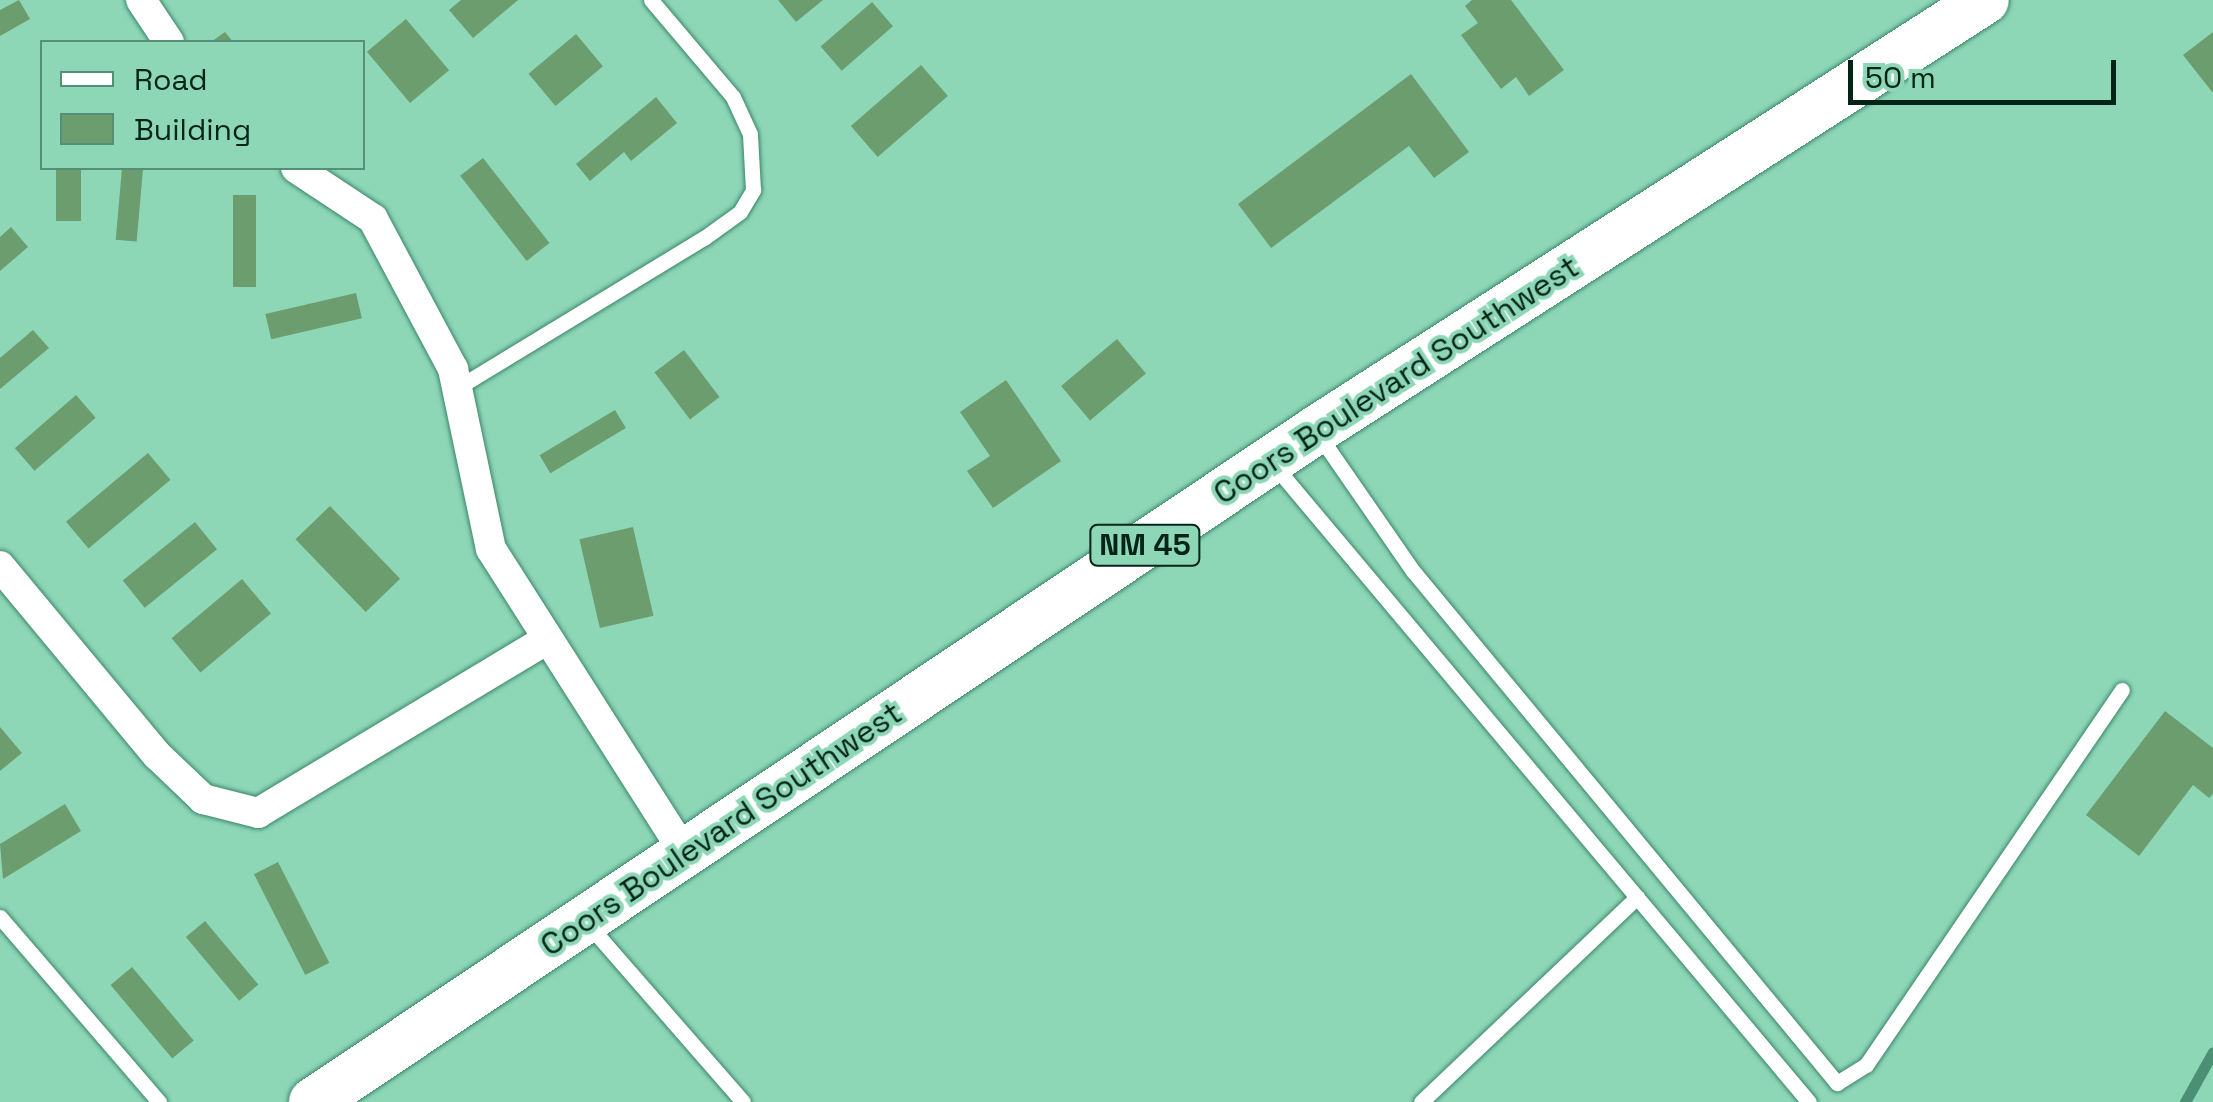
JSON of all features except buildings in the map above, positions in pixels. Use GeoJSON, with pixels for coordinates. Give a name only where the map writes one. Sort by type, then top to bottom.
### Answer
{"type":"FeatureCollection","features":[{"type":"Feature","properties":{"kind":"main road","name":"Coors Boulevard Southwest"},"geometry":{"type":"LineString","coordinates":[[313,1102],[1316,430],[1985,0]]}},
{"type":"Feature","properties":{"kind":"street"},"geometry":{"type":"LineString","coordinates":[[141,0],[168,40]]}},
{"type":"Feature","properties":{"kind":"street"},"geometry":{"type":"LineString","coordinates":[[299,170],[373,219],[457,388],[491,549],[684,853]]}},
{"type":"Feature","properties":{"kind":"street"},"geometry":{"type":"LineString","coordinates":[[0,566],[180,778],[203,800],[258,813],[548,639]]}},
{"type":"Feature","properties":{"kind":"lane"},"geometry":{"type":"LineString","coordinates":[[457,388],[704,238],[740,212],[752,190],[750,134],[734,97],[651,0]]}},
{"type":"Feature","properties":{"kind":"lane"},"geometry":{"type":"LineString","coordinates":[[1316,430],[1413,572],[1838,1083],[1866,1065],[2122,690]]}},
{"type":"Feature","properties":{"kind":"lane"},"geometry":{"type":"LineString","coordinates":[[1270,461],[1808,1102]]}},
{"type":"Feature","properties":{"kind":"lane"},"geometry":{"type":"LineString","coordinates":[[1422,1102],[1637,897]]}},
{"type":"Feature","properties":{"kind":"lane"},"geometry":{"type":"LineString","coordinates":[[0,917],[159,1102]]}},
{"type":"Feature","properties":{"kind":"lane"},"geometry":{"type":"LineString","coordinates":[[585,920],[743,1102]]}},
{"type":"Feature","properties":{"kind":"waterway"},"geometry":{"type":"LineString","coordinates":[[2185,1102],[2213,1052]]}}]}
